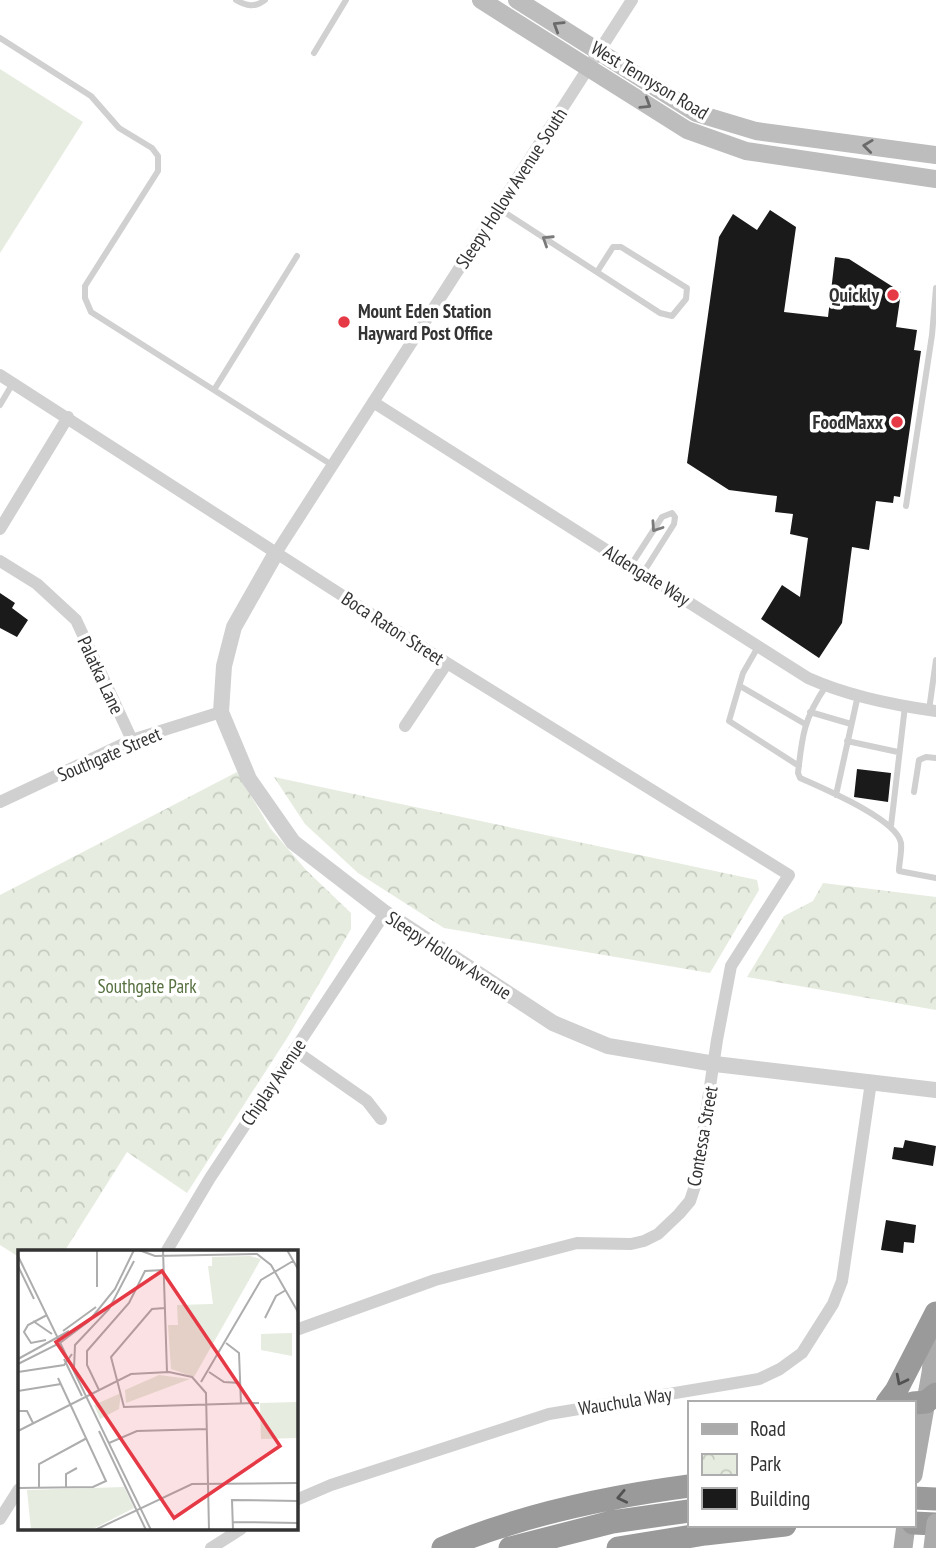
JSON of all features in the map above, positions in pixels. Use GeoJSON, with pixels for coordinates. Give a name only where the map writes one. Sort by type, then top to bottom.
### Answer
{"type":"FeatureCollection","features":[{"type":"Feature","properties":{"kind":"highway"},"geometry":{"type":"LineString","coordinates":[[888,1401],[936,1313]]}},
{"type":"Feature","properties":{"kind":"highway"},"geometry":{"type":"LineString","coordinates":[[443,1548],[480,1532],[558,1510],[642,1492],[688,1486]]}},
{"type":"Feature","properties":{"kind":"highway"},"geometry":{"type":"LineString","coordinates":[[915,1499],[936,1499]]}},
{"type":"Feature","properties":{"kind":"highway"},"geometry":{"type":"LineString","coordinates":[[510,1548],[611,1522],[688,1511]]}},
{"type":"Feature","properties":{"kind":"highway"},"geometry":{"type":"LineString","coordinates":[[915,1523],[936,1523]]}},
{"type":"Feature","properties":{"kind":"highway"},"geometry":{"type":"LineString","coordinates":[[618,1548],[767,1527]]}},
{"type":"Feature","properties":{"kind":"main road","name":"West Tennyson Road"},"geometry":{"type":"LineString","coordinates":[[481,0],[687,131],[746,152],[936,178]]}},
{"type":"Feature","properties":{"kind":"main road","name":"West Tennyson Road"},"geometry":{"type":"LineString","coordinates":[[517,0],[696,113],[756,131],[936,155]]}},
{"type":"Feature","properties":{"kind":"main road"},"geometry":{"type":"LineString","coordinates":[[915,1462],[936,1326]]}},
{"type":"Feature","properties":{"kind":"main road"},"geometry":{"type":"LineString","coordinates":[[933,1548],[936,1523]]}},
{"type":"Feature","properties":{"kind":"main road"},"geometry":{"type":"LineString","coordinates":[[903,1548],[906,1527]]}},
{"type":"Feature","properties":{"kind":"street","name":"Sleepy Hollow Avenue South"},"geometry":{"type":"LineString","coordinates":[[276,553],[632,0]]}},
{"type":"Feature","properties":{"kind":"street","name":"Boca Raton Street"},"geometry":{"type":"LineString","coordinates":[[0,375],[447,663],[789,875]]}},
{"type":"Feature","properties":{"kind":"street","name":"Aldengate Way"},"geometry":{"type":"LineString","coordinates":[[373,402],[808,678],[858,695],[933,710]]}},
{"type":"Feature","properties":{"kind":"street"},"geometry":{"type":"LineString","coordinates":[[0,529],[68,417]]}},
{"type":"Feature","properties":{"kind":"street","name":"Sleepy Hollow Avenue"},"geometry":{"type":"LineString","coordinates":[[276,553],[234,627],[223,666],[221,712],[249,779],[292,842],[385,913],[553,1023],[608,1046],[715,1064],[936,1090]]}},
{"type":"Feature","properties":{"kind":"street","name":"Palatka Lane"},"geometry":{"type":"LineString","coordinates":[[0,561],[37,584],[76,620],[132,740]]}},
{"type":"Feature","properties":{"kind":"street"},"geometry":{"type":"LineString","coordinates":[[405,726],[447,663]]}},
{"type":"Feature","properties":{"kind":"street","name":"Southgate Street"},"geometry":{"type":"LineString","coordinates":[[0,802],[132,740],[221,712]]}},
{"type":"Feature","properties":{"kind":"street","name":"Contessa Street"},"geometry":{"type":"LineString","coordinates":[[298,1330],[435,1280],[577,1243],[631,1244],[658,1234],[690,1201],[695,1186],[731,966],[789,875]]}},
{"type":"Feature","properties":{"kind":"street","name":"Chiplay Avenue"},"geometry":{"type":"LineString","coordinates":[[167,1250],[216,1168],[385,913]]}},
{"type":"Feature","properties":{"kind":"street"},"geometry":{"type":"LineString","coordinates":[[294,1050],[367,1101],[381,1119]]}},
{"type":"Feature","properties":{"kind":"street","name":"Wauchula Way"},"geometry":{"type":"LineString","coordinates":[[298,1499],[331,1485],[549,1414],[759,1379],[780,1369],[802,1353],[833,1304],[842,1281],[871,1082]]}},
{"type":"Feature","properties":{"kind":"street"},"geometry":{"type":"LineString","coordinates":[[0,1519],[18,1491]]}},
{"type":"Feature","properties":{"kind":"street"},"geometry":{"type":"LineString","coordinates":[[211,1548],[239,1530]]}},
{"type":"Feature","properties":{"kind":"lane"},"geometry":{"type":"LineString","coordinates":[[236,0],[253,6],[265,0]]}},
{"type":"Feature","properties":{"kind":"lane"},"geometry":{"type":"LineString","coordinates":[[314,53],[346,0]]}},
{"type":"Feature","properties":{"kind":"lane"},"geometry":{"type":"LineString","coordinates":[[0,38],[91,96],[120,128],[152,148],[158,156],[158,171],[85,286],[85,298],[91,312],[332,465]]}},
{"type":"Feature","properties":{"kind":"lane"},"geometry":{"type":"LineString","coordinates":[[498,208],[657,311],[672,316],[686,299],[688,288],[621,247],[613,247],[597,272]]}},
{"type":"Feature","properties":{"kind":"lane"},"geometry":{"type":"LineString","coordinates":[[214,390],[297,256]]}},
{"type":"Feature","properties":{"kind":"lane"},"geometry":{"type":"LineString","coordinates":[[906,506],[932,335],[936,288]]}},
{"type":"Feature","properties":{"kind":"lane"},"geometry":{"type":"LineString","coordinates":[[0,405],[13,383]]}},
{"type":"Feature","properties":{"kind":"lane"},"geometry":{"type":"LineString","coordinates":[[631,565],[662,517],[672,513],[675,519],[672,528],[643,573]]}},
{"type":"Feature","properties":{"kind":"lane"},"geometry":{"type":"LineString","coordinates":[[758,646],[743,673],[729,721],[799,766]]}},
{"type":"Feature","properties":{"kind":"lane"},"geometry":{"type":"LineString","coordinates":[[933,710],[936,660]]}},
{"type":"Feature","properties":{"kind":"lane"},"geometry":{"type":"LineString","coordinates":[[740,686],[805,724]]}},
{"type":"Feature","properties":{"kind":"lane"},"geometry":{"type":"LineString","coordinates":[[826,686],[810,712],[803,731],[800,778],[891,826],[901,842],[899,871],[936,878]]}},
{"type":"Feature","properties":{"kind":"lane"},"geometry":{"type":"LineString","coordinates":[[836,795],[858,695]]}},
{"type":"Feature","properties":{"kind":"lane"},"geometry":{"type":"LineString","coordinates":[[891,826],[905,706]]}},
{"type":"Feature","properties":{"kind":"lane"},"geometry":{"type":"LineString","coordinates":[[810,712],[851,724]]}},
{"type":"Feature","properties":{"kind":"lane"},"geometry":{"type":"LineString","coordinates":[[847,741],[898,752]]}},
{"type":"Feature","properties":{"kind":"lane"},"geometry":{"type":"LineString","coordinates":[[914,792],[919,760],[926,757],[936,758]]}},
{"type":"Feature","properties":{"kind":"green space"},"geometry":{"type":"Polygon","coordinates":[[[0,69],[83,122],[0,253],[0,69]]]}},
{"type":"Feature","properties":{"kind":"green space","name":"Southgate Park"},"geometry":{"type":"Polygon","coordinates":[[[237,772],[270,828],[306,870],[351,913],[351,929],[289,1035],[187,1193],[127,1152],[65,1250],[18,1250],[18,1256],[0,1245],[0,895],[237,772]]]}},
{"type":"Feature","properties":{"kind":"green space"},"geometry":{"type":"Polygon","coordinates":[[[274,777],[757,880],[759,890],[710,973],[444,928],[358,873],[305,824],[274,777]]]}},
{"type":"Feature","properties":{"kind":"green space"},"geometry":{"type":"Polygon","coordinates":[[[823,883],[936,897],[936,1010],[747,977],[784,916],[813,901],[823,883]]]}},
{"type":"Feature","properties":{"kind":"building"},"geometry":{"type":"Polygon","coordinates":[[[770,210],[796,227],[784,312],[828,317],[835,257],[849,259],[901,292],[896,327],[917,330],[914,350],[921,351],[900,497],[894,496],[893,503],[876,501],[869,550],[852,547],[842,623],[819,658],[761,619],[782,585],[800,597],[808,538],[790,534],[793,514],[775,512],[777,496],[729,490],[687,463],[719,237],[733,214],[757,230],[770,210]]]}},
{"type":"Feature","properties":{"kind":"building"},"geometry":{"type":"Polygon","coordinates":[[[0,593],[15,603],[12,608],[28,620],[17,637],[0,628],[0,593]]]}},
{"type":"Feature","properties":{"kind":"building"},"geometry":{"type":"Polygon","coordinates":[[[857,769],[891,773],[888,802],[854,797],[857,769]]]}},
{"type":"Feature","properties":{"kind":"building"},"geometry":{"type":"Polygon","coordinates":[[[905,1140],[936,1146],[933,1166],[892,1159],[894,1147],[903,1148],[905,1140]]]}},
{"type":"Feature","properties":{"kind":"building"},"geometry":{"type":"Polygon","coordinates":[[[886,1220],[916,1225],[914,1243],[904,1242],[903,1253],[881,1250],[886,1220]]]}},
{"type":"Feature","properties":{"kind":"place","name":"Quickly"},"geometry":{"type":"Point","coordinates":[893,295]}},
{"type":"Feature","properties":{"kind":"place","name":"Mount Eden Station Hayward Post Office"},"geometry":{"type":"Point","coordinates":[344,322]}},
{"type":"Feature","properties":{"kind":"place","name":"FoodMaxx"},"geometry":{"type":"Point","coordinates":[897,422]}}]}
